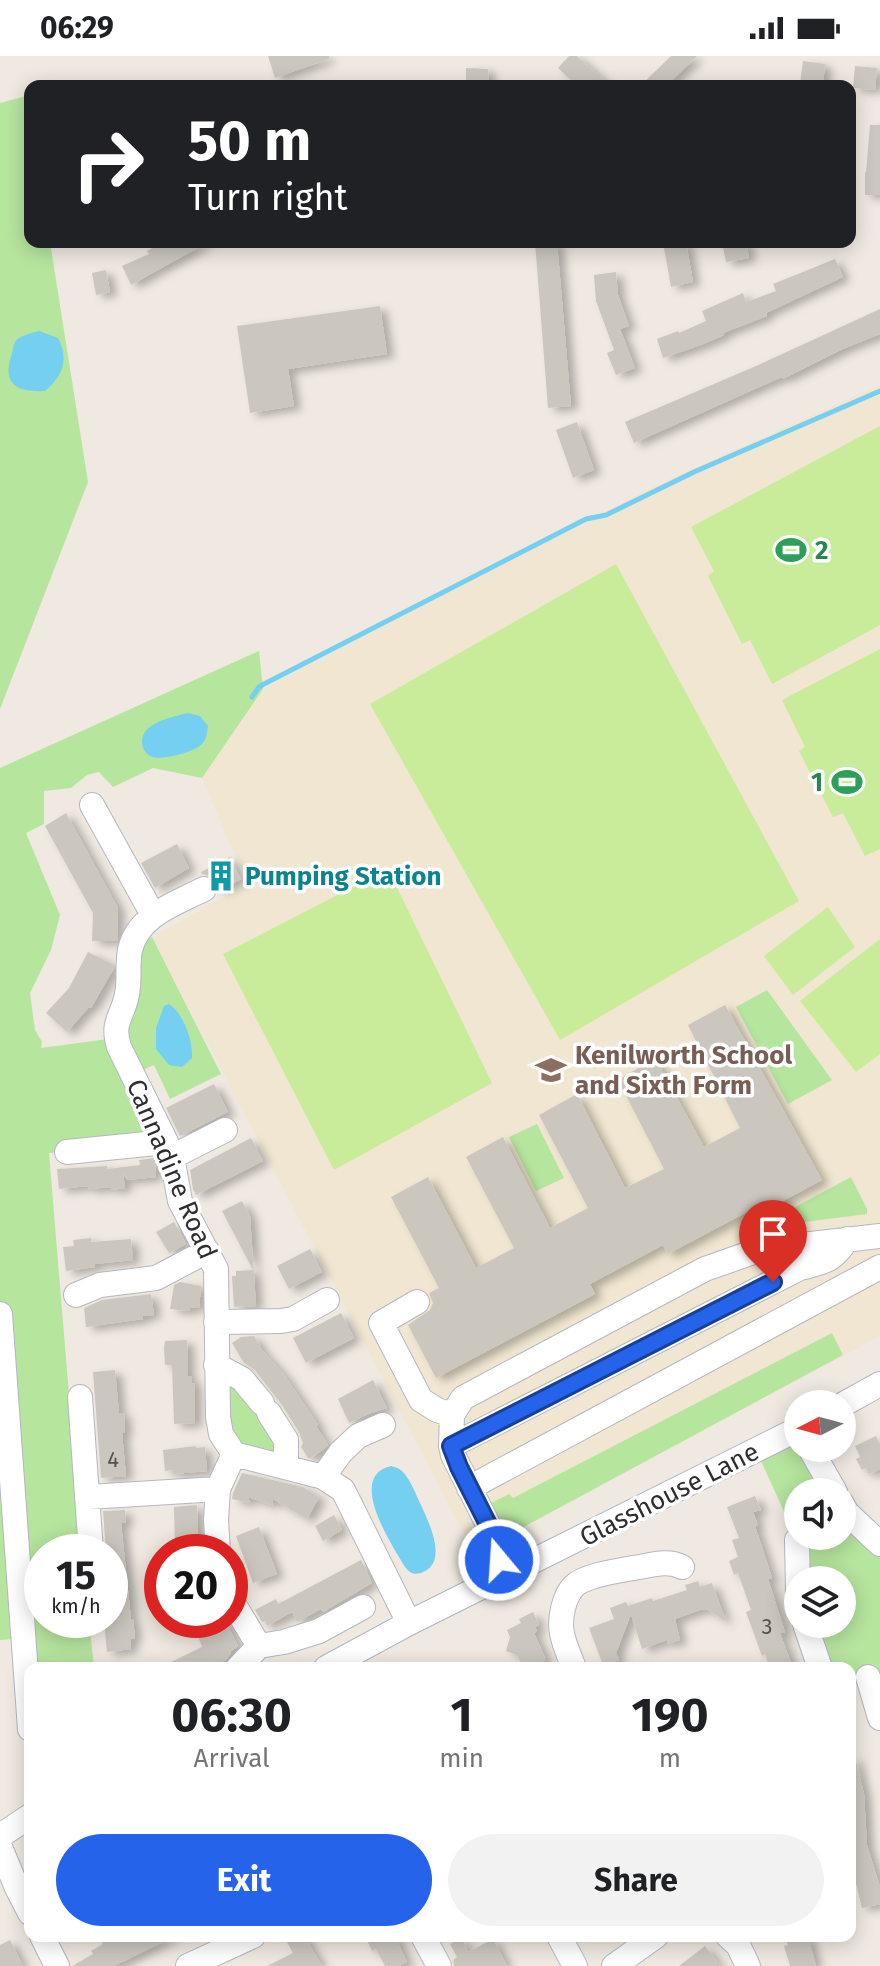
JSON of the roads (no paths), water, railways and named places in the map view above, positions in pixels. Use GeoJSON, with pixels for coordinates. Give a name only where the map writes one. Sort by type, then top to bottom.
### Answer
{"type":"FeatureCollection","features":[{"type":"Feature","properties":{"kind":"street"},"geometry":{"type":"LineString","coordinates":[[92,805],[153,915]]}},
{"type":"Feature","properties":{"kind":"street","name":"Cannadine Road"},"geometry":{"type":"LineString","coordinates":[[204,889],[153,915],[141,926],[130,950],[127,997],[115,1030],[119,1047],[169,1150],[180,1201],[216,1269],[218,1417],[221,1434],[234,1454]]}},
{"type":"Feature","properties":{"kind":"street"},"geometry":{"type":"LineString","coordinates":[[67,1152],[169,1150],[225,1130]]}},
{"type":"Feature","properties":{"kind":"street"},"geometry":{"type":"LineString","coordinates":[[512,1572],[451,1446],[452,1415],[463,1398],[705,1269],[759,1250],[880,1236]]}},
{"type":"Feature","properties":{"kind":"street"},"geometry":{"type":"LineString","coordinates":[[451,1446],[800,1268],[839,1253],[847,1239]]}},
{"type":"Feature","properties":{"kind":"street"},"geometry":{"type":"LineString","coordinates":[[76,1295],[100,1285],[156,1278],[207,1251]]}},
{"type":"Feature","properties":{"kind":"street"},"geometry":{"type":"LineString","coordinates":[[814,1265],[828,1294]]}},
{"type":"Feature","properties":{"kind":"street"},"geometry":{"type":"LineString","coordinates":[[469,1488],[880,1267]]}},
{"type":"Feature","properties":{"kind":"street"},"geometry":{"type":"LineString","coordinates":[[216,1322],[293,1319],[327,1300]]}},
{"type":"Feature","properties":{"kind":"street"},"geometry":{"type":"LineString","coordinates":[[417,1302],[381,1323],[421,1400],[452,1415]]}},
{"type":"Feature","properties":{"kind":"street"},"geometry":{"type":"LineString","coordinates":[[0,1314],[25,1662]]}},
{"type":"Feature","properties":{"kind":"street"},"geometry":{"type":"LineString","coordinates":[[216,1365],[242,1379],[266,1408],[286,1440],[286,1467]]}},
{"type":"Feature","properties":{"kind":"street"},"geometry":{"type":"LineString","coordinates":[[856,1397],[880,1384]]}},
{"type":"Feature","properties":{"kind":"street"},"geometry":{"type":"LineString","coordinates":[[80,1397],[90,1534]]}},
{"type":"Feature","properties":{"kind":"street"},"geometry":{"type":"LineString","coordinates":[[323,1477],[341,1452],[358,1436],[383,1425]]}},
{"type":"Feature","properties":{"kind":"street","name":"Glasshouse Lane"},"geometry":{"type":"LineString","coordinates":[[354,1662],[409,1623],[784,1436]]}},
{"type":"Feature","properties":{"kind":"street"},"geometry":{"type":"LineString","coordinates":[[217,1534],[218,1489],[234,1454],[323,1477],[343,1490],[409,1623]]}},
{"type":"Feature","properties":{"kind":"street"},"geometry":{"type":"LineString","coordinates":[[88,1497],[218,1489]]}},
{"type":"Feature","properties":{"kind":"street"},"geometry":{"type":"LineString","coordinates":[[856,1521],[880,1544]]}},
{"type":"Feature","properties":{"kind":"street"},"geometry":{"type":"LineString","coordinates":[[485,1585],[497,1566],[500,1548]]}},
{"type":"Feature","properties":{"kind":"street"},"geometry":{"type":"LineString","coordinates":[[572,1662],[562,1631],[562,1607],[574,1586],[593,1577],[662,1563],[682,1567]]}},
{"type":"Feature","properties":{"kind":"street"},"geometry":{"type":"LineString","coordinates":[[245,1662],[259,1646],[319,1631],[363,1607]]}},
{"type":"Feature","properties":{"kind":"street"},"geometry":{"type":"LineString","coordinates":[[248,1628],[259,1646]]}},
{"type":"Feature","properties":{"kind":"street"},"geometry":{"type":"LineString","coordinates":[[810,1638],[818,1662]]}},
{"type":"Feature","properties":{"kind":"street"},"geometry":{"type":"LineString","coordinates":[[866,1678],[880,1718]]}},
{"type":"Feature","properties":{"kind":"street"},"geometry":{"type":"LineString","coordinates":[[0,1836],[24,1820]]}},
{"type":"Feature","properties":{"kind":"street"},"geometry":{"type":"LineString","coordinates":[[0,1847],[24,1882]]}},
{"type":"Feature","properties":{"kind":"street"},"geometry":{"type":"LineString","coordinates":[[45,1942],[57,1966]]}},
{"type":"Feature","properties":{"kind":"street"},"geometry":{"type":"LineString","coordinates":[[426,1942],[439,1966]]}},
{"type":"Feature","properties":{"kind":"street"},"geometry":{"type":"LineString","coordinates":[[562,1942],[575,1966]]}},
{"type":"Feature","properties":{"kind":"street"},"geometry":{"type":"LineString","coordinates":[[614,1966],[648,1942]]}},
{"type":"Feature","properties":{"kind":"street"},"geometry":{"type":"LineString","coordinates":[[735,1942],[748,1966]]}},
{"type":"Feature","properties":{"kind":"street"},"geometry":{"type":"LineString","coordinates":[[188,1966],[243,1949]]}},
{"type":"Feature","properties":{"kind":"water"},"geometry":{"type":"Polygon","coordinates":[[[39,331],[58,338],[63,353],[62,367],[45,391],[29,391],[12,382],[9,369],[15,342],[39,331]]]}},
{"type":"Feature","properties":{"kind":"water"},"geometry":{"type":"Polygon","coordinates":[[[188,713],[200,716],[208,726],[202,744],[171,756],[158,758],[146,753],[142,742],[147,730],[159,722],[188,713]]]}},
{"type":"Feature","properties":{"kind":"water"},"geometry":{"type":"Polygon","coordinates":[[[169,1004],[183,1021],[191,1044],[192,1058],[182,1067],[169,1065],[156,1049],[156,1028],[164,1006],[169,1004]]]}},
{"type":"Feature","properties":{"kind":"water"},"geometry":{"type":"Polygon","coordinates":[[[391,1466],[408,1478],[432,1531],[436,1551],[434,1560],[430,1568],[421,1573],[412,1573],[405,1567],[376,1512],[372,1483],[378,1472],[391,1466]]]}},
{"type":"Feature","properties":{"kind":"waterway"},"geometry":{"type":"LineString","coordinates":[[252,697],[264,684],[586,519],[606,515],[694,472],[880,391]]}},
{"type":"Feature","properties":{"kind":"place","name":"2"},"geometry":{"type":"Point","coordinates":[791,550]}},
{"type":"Feature","properties":{"kind":"place","name":"1"},"geometry":{"type":"Point","coordinates":[847,782]}},
{"type":"Feature","properties":{"kind":"place","name":"Pumping Station"},"geometry":{"type":"Point","coordinates":[221,876]}},
{"type":"Feature","properties":{"kind":"place","name":"Kenilworth School and Sixth Form"},"geometry":{"type":"Point","coordinates":[551,1070]}}]}
